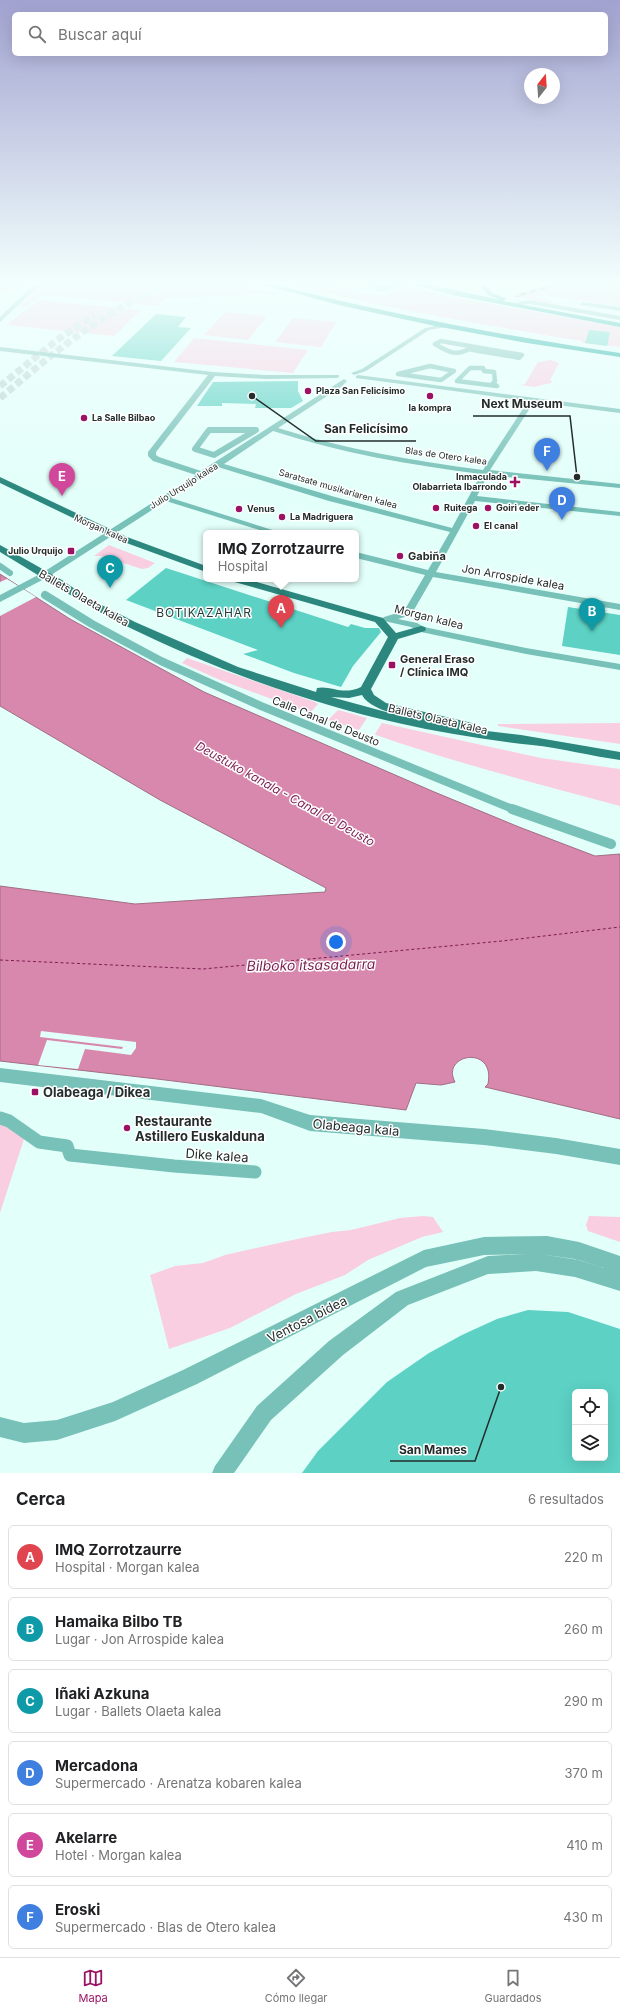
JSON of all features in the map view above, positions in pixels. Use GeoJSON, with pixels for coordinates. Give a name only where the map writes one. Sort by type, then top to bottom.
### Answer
{"type":"FeatureCollection","features":[{"type":"Feature","properties":{"kind":"main road"},"geometry":{"type":"LineString","coordinates":[[593,350],[620,354]]}},
{"type":"Feature","properties":{"kind":"main road"},"geometry":{"type":"LineString","coordinates":[[594,350],[620,354]]}},
{"type":"Feature","properties":{"kind":"main road","name":"Morgan kalea"},"geometry":{"type":"LineString","coordinates":[[0,480],[109,533],[203,568]]}},
{"type":"Feature","properties":{"kind":"main road","name":"Ballets Olaeta kalea"},"geometry":{"type":"LineString","coordinates":[[0,548],[84,600],[131,624],[234,669],[283,686],[384,716],[483,736],[528,741],[620,756]]}},
{"type":"Feature","properties":{"kind":"main road","name":"Morgan kalea"},"geometry":{"type":"LineString","coordinates":[[246,582],[383,620]]}},
{"type":"Feature","properties":{"kind":"main road"},"geometry":{"type":"LineString","coordinates":[[383,620],[394,637]]}},
{"type":"Feature","properties":{"kind":"main road"},"geometry":{"type":"LineString","coordinates":[[365,689],[394,637],[417,627]]}},
{"type":"Feature","properties":{"kind":"main road","name":"Ballets Olaeta kalea"},"geometry":{"type":"LineString","coordinates":[[216,660],[239,664],[326,692],[352,694],[365,689],[369,697],[382,706],[528,741]]}},
{"type":"Feature","properties":{"kind":"street"},"geometry":{"type":"LineString","coordinates":[[6,350],[212,374],[266,377],[337,376],[345,372],[356,375],[531,401],[620,411]]}},
{"type":"Feature","properties":{"kind":"street"},"geometry":{"type":"LineString","coordinates":[[337,376],[339,379],[344,381],[353,380],[356,375],[394,350]]}},
{"type":"Feature","properties":{"kind":"street"},"geometry":{"type":"LineString","coordinates":[[445,350],[452,354],[468,350]]}},
{"type":"Feature","properties":{"kind":"street"},"geometry":{"type":"LineString","coordinates":[[472,350],[488,354],[506,354],[512,358],[519,358],[522,355],[494,350]]}},
{"type":"Feature","properties":{"kind":"street"},"geometry":{"type":"LineString","coordinates":[[430,366],[454,371],[441,380],[398,374],[430,366]]}},
{"type":"Feature","properties":{"kind":"street"},"geometry":{"type":"LineString","coordinates":[[470,368],[483,368],[484,371],[494,372],[495,381],[493,383],[497,386],[457,381],[470,368]]}},
{"type":"Feature","properties":{"kind":"street"},"geometry":{"type":"LineString","coordinates":[[202,474],[156,459],[152,456],[152,452],[212,374]]}},
{"type":"Feature","properties":{"kind":"street","name":"Julio Urquijo kalea"},"geometry":{"type":"LineString","coordinates":[[0,599],[45,575],[273,429],[339,386],[344,381]]}},
{"type":"Feature","properties":{"kind":"street"},"geometry":{"type":"LineString","coordinates":[[383,620],[408,613],[455,531],[486,471],[531,401]]}},
{"type":"Feature","properties":{"kind":"street","name":"Blas de Otero kalea"},"geometry":{"type":"LineString","coordinates":[[273,429],[316,442],[370,454],[417,462],[620,486]]}},
{"type":"Feature","properties":{"kind":"street"},"geometry":{"type":"LineString","coordinates":[[209,430],[256,430],[214,455],[195,449],[209,430]]}},
{"type":"Feature","properties":{"kind":"street","name":"Saratsate musikariaren kalea"},"geometry":{"type":"LineString","coordinates":[[217,464],[332,499],[455,531]]}},
{"type":"Feature","properties":{"kind":"street"},"geometry":{"type":"LineString","coordinates":[[164,498],[268,530]]}},
{"type":"Feature","properties":{"kind":"street"},"geometry":{"type":"LineString","coordinates":[[473,498],[620,514]]}},
{"type":"Feature","properties":{"kind":"street","name":"Jon Arrospide kalea"},"geometry":{"type":"LineString","coordinates":[[359,556],[430,573],[569,600],[620,607]]}},
{"type":"Feature","properties":{"kind":"street"},"geometry":{"type":"LineString","coordinates":[[0,566],[10,573]]}},
{"type":"Feature","properties":{"kind":"street","name":"Calle Canal de Deusto"},"geometry":{"type":"LineString","coordinates":[[45,595],[92,624],[161,661],[261,706],[499,804],[611,844]]}},
{"type":"Feature","properties":{"kind":"street"},"geometry":{"type":"LineString","coordinates":[[408,613],[417,627]]}},
{"type":"Feature","properties":{"kind":"street","name":"Morgan kalea"},"geometry":{"type":"LineString","coordinates":[[383,620],[526,651],[620,667]]}},
{"type":"Feature","properties":{"kind":"street","name":"Olabeaga kaia"},"geometry":{"type":"LineString","coordinates":[[0,1075],[261,1106],[282,1112],[310,1123],[484,1137],[556,1146],[620,1157]]}},
{"type":"Feature","properties":{"kind":"street","name":"Dike kalea"},"geometry":{"type":"LineString","coordinates":[[0,1118],[9,1121],[39,1142],[67,1146],[70,1155],[174,1166],[255,1172]]}},
{"type":"Feature","properties":{"kind":"street","name":"Ventosa bidea"},"geometry":{"type":"LineString","coordinates":[[0,1427],[24,1433],[58,1430],[115,1411],[190,1377],[424,1260],[484,1246],[547,1245],[579,1251],[620,1265]]}},
{"type":"Feature","properties":{"kind":"street"},"geometry":{"type":"LineString","coordinates":[[222,1473],[264,1413],[336,1348],[402,1298],[488,1265],[529,1262],[575,1268],[620,1282]]}},
{"type":"Feature","properties":{"kind":"shaded area"},"geometry":{"type":"Polygon","coordinates":[[[184,350],[308,350],[293,373],[174,362],[184,350]]]}},
{"type":"Feature","properties":{"kind":"shaded area"},"geometry":{"type":"Polygon","coordinates":[[[551,360],[559,363],[550,380],[552,381],[551,383],[534,387],[520,385],[525,384],[538,362],[551,360]]]}},
{"type":"Feature","properties":{"kind":"shaded area"},"geometry":{"type":"Polygon","coordinates":[[[109,545],[155,563],[148,568],[142,569],[101,556],[94,556],[109,545]]]}},
{"type":"Feature","properties":{"kind":"shaded area"},"geometry":{"type":"Polygon","coordinates":[[[187,658],[318,704],[310,713],[220,680],[182,663],[187,658]]]}},
{"type":"Feature","properties":{"kind":"shaded area"},"geometry":{"type":"Polygon","coordinates":[[[338,710],[367,718],[359,730],[328,720],[338,710]]]}},
{"type":"Feature","properties":{"kind":"shaded area"},"geometry":{"type":"Polygon","coordinates":[[[382,723],[541,758],[620,769],[620,806],[467,764],[376,735],[375,734],[382,723]]]}},
{"type":"Feature","properties":{"kind":"shaded area"},"geometry":{"type":"Polygon","coordinates":[[[620,723],[620,744],[498,726],[498,724],[620,723]]]}},
{"type":"Feature","properties":{"kind":"shaded area"},"geometry":{"type":"Polygon","coordinates":[[[0,1124],[25,1136],[0,1213],[0,1124]]]}},
{"type":"Feature","properties":{"kind":"shaded area"},"geometry":{"type":"Polygon","coordinates":[[[423,1216],[433,1217],[443,1232],[422,1237],[368,1260],[345,1275],[296,1294],[230,1328],[169,1349],[150,1275],[175,1266],[203,1263],[225,1255],[297,1239],[351,1230],[400,1218],[423,1216]]]}},
{"type":"Feature","properties":{"kind":"shaded area"},"geometry":{"type":"Polygon","coordinates":[[[589,1216],[620,1217],[620,1242],[588,1231],[586,1225],[589,1216]]]}},
{"type":"Feature","properties":{"kind":"water"},"geometry":{"type":"Polygon","coordinates":[[[0,574],[70,619],[204,692],[519,827],[595,856],[620,854],[620,1119],[485,1087],[488,1084],[488,1071],[484,1063],[477,1058],[461,1060],[455,1065],[452,1072],[455,1082],[441,1085],[416,1083],[406,1110],[0,1061],[0,886],[135,904],[325,892],[326,888],[160,800],[0,706],[0,574]]]}},
{"type":"Feature","properties":{"kind":"pier"},"geometry":{"type":"Polygon","coordinates":[[[7,579],[36,597],[0,616],[0,582],[7,579]]]}},
{"type":"Feature","properties":{"kind":"pier"},"geometry":{"type":"Polygon","coordinates":[[[41,1031],[136,1042],[136,1048],[131,1055],[85,1049],[78,1069],[38,1065],[47,1040],[122,1049],[123,1047],[40,1037],[41,1031]]]}},
{"type":"Feature","properties":{"kind":"building"},"geometry":{"type":"Polygon","coordinates":[[[119,350],[171,350],[161,361],[112,356],[119,350]]]}},
{"type":"Feature","properties":{"kind":"building"},"geometry":{"type":"Polygon","coordinates":[[[298,381],[298,391],[303,401],[291,408],[255,408],[256,404],[222,403],[222,406],[197,406],[213,382],[298,381]]]}},
{"type":"Feature","properties":{"kind":"building"},"geometry":{"type":"Polygon","coordinates":[[[166,568],[203,580],[203,582],[209,582],[348,627],[351,624],[365,628],[379,628],[381,632],[353,666],[341,687],[294,673],[243,654],[258,650],[126,600],[166,568]]]}},
{"type":"Feature","properties":{"kind":"building"},"geometry":{"type":"Polygon","coordinates":[[[568,607],[620,615],[620,655],[562,646],[568,607]]]}},
{"type":"Feature","properties":{"kind":"building"},"geometry":{"type":"Polygon","coordinates":[[[528,1310],[568,1312],[620,1329],[620,1473],[302,1473],[318,1451],[387,1382],[429,1353],[462,1335],[497,1319],[528,1310]]]}},
{"type":"Feature","properties":{"kind":"ferry route"},"geometry":{"type":"LineString","coordinates":[[0,960],[203,969],[502,941],[620,927]]}},
{"type":"Feature","properties":{"kind":"tunnel"},"geometry":{"type":"LineString","coordinates":[[0,386],[45,350]]}},
{"type":"Feature","properties":{"kind":"tunnel"},"geometry":{"type":"LineString","coordinates":[[0,398],[59,350]]}},
{"type":"Feature","properties":{"kind":"place","name":"Plaza San Felicísimo"},"geometry":{"type":"Point","coordinates":[308,391]}},
{"type":"Feature","properties":{"kind":"place","name":"San Felicísimo"},"geometry":{"type":"Point","coordinates":[252,396]}},
{"type":"Feature","properties":{"kind":"place","name":"la kompra"},"geometry":{"type":"Point","coordinates":[430,396]}},
{"type":"Feature","properties":{"kind":"place","name":"La Salle Bilbao"},"geometry":{"type":"Point","coordinates":[84,418]}},
{"type":"Feature","properties":{"kind":"place","name":"Eroski"},"geometry":{"type":"Point","coordinates":[547,471]}},
{"type":"Feature","properties":{"kind":"place","name":"Next Museum"},"geometry":{"type":"Point","coordinates":[577,477]}},
{"type":"Feature","properties":{"kind":"place","name":"Inmaculada Olabarrieta Ibarrondo"},"geometry":{"type":"Point","coordinates":[515,482]}},
{"type":"Feature","properties":{"kind":"place","name":"Akelarre"},"geometry":{"type":"Point","coordinates":[62,496]}},
{"type":"Feature","properties":{"kind":"place","name":"Ruitega"},"geometry":{"type":"Point","coordinates":[436,508]}},
{"type":"Feature","properties":{"kind":"place","name":"Goiri eder"},"geometry":{"type":"Point","coordinates":[488,508]}},
{"type":"Feature","properties":{"kind":"place","name":"Venus"},"geometry":{"type":"Point","coordinates":[239,509]}},
{"type":"Feature","properties":{"kind":"place","name":"La Madriguera"},"geometry":{"type":"Point","coordinates":[282,517]}},
{"type":"Feature","properties":{"kind":"place","name":"Mercadona"},"geometry":{"type":"Point","coordinates":[562,520]}},
{"type":"Feature","properties":{"kind":"place","name":"El canal"},"geometry":{"type":"Point","coordinates":[476,526]}},
{"type":"Feature","properties":{"kind":"place","name":"Julio Urquijo"},"geometry":{"type":"Point","coordinates":[71,551]}},
{"type":"Feature","properties":{"kind":"place","name":"Gabiña"},"geometry":{"type":"Point","coordinates":[400,556]}},
{"type":"Feature","properties":{"kind":"place","name":"Iñaki Azkuna"},"geometry":{"type":"Point","coordinates":[110,588]}},
{"type":"Feature","properties":{"kind":"place","name":"IMQ Zorrotzaurre"},"geometry":{"type":"Point","coordinates":[281,628]}},
{"type":"Feature","properties":{"kind":"place","name":"Hamaika Bilbo TB"},"geometry":{"type":"Point","coordinates":[592,631]}},
{"type":"Feature","properties":{"kind":"place","name":"General Eraso / Clínica IMQ"},"geometry":{"type":"Point","coordinates":[392,665]}},
{"type":"Feature","properties":{"kind":"place","name":"Olabeaga / Dikea"},"geometry":{"type":"Point","coordinates":[35,1092]}},
{"type":"Feature","properties":{"kind":"place","name":"Restaurante Astillero Euskalduna"},"geometry":{"type":"Point","coordinates":[127,1128]}},
{"type":"Feature","properties":{"kind":"place","name":"San Mames"},"geometry":{"type":"Point","coordinates":[501,1387]}},
{"type":"Feature","properties":{"kind":"district","name":"BOTIKAZAHAR"},"geometry":{"type":"Point","coordinates":[204,613]}},
{"type":"Feature","properties":{"kind":"water label","name":"Deustuko kanala - Canal de Deusto"},"geometry":{"type":"Point","coordinates":[285,794]}},
{"type":"Feature","properties":{"kind":"water label","name":"Bilboko itsasadarra"},"geometry":{"type":"Point","coordinates":[311,965]}}]}
